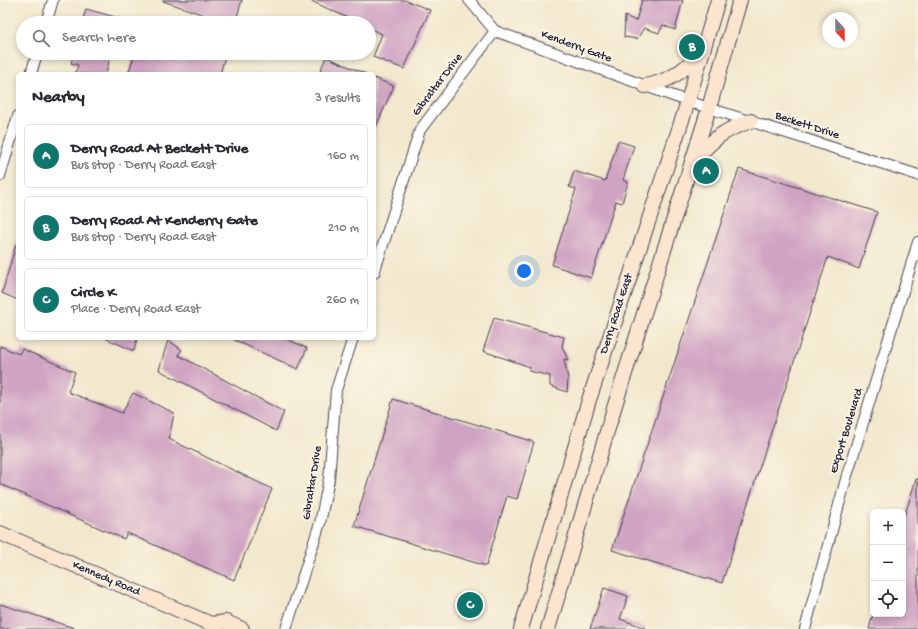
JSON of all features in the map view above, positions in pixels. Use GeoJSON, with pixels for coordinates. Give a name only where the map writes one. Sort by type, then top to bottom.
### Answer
{"type":"FeatureCollection","features":[{"type":"Feature","properties":{"kind":"main road","name":"Derry Road East"},"geometry":{"type":"LineString","coordinates":[[521,629],[589,400],[687,101],[718,0]]}},
{"type":"Feature","properties":{"kind":"main road"},"geometry":{"type":"LineString","coordinates":[[548,629],[615,405],[709,108],[740,0]]}},
{"type":"Feature","properties":{"kind":"main road"},"geometry":{"type":"LineString","coordinates":[[645,86],[658,84],[669,80],[690,64],[703,51]]}},
{"type":"Feature","properties":{"kind":"main road"},"geometry":{"type":"LineString","coordinates":[[692,162],[714,139],[724,132],[751,121]]}},
{"type":"Feature","properties":{"kind":"main road","name":"Kennedy Road"},"geometry":{"type":"LineString","coordinates":[[0,533],[214,626],[226,622],[242,629]]}},
{"type":"Feature","properties":{"kind":"street"},"geometry":{"type":"LineString","coordinates":[[48,16],[53,0]]}},
{"type":"Feature","properties":{"kind":"street","name":"Kenderry Gate"},"geometry":{"type":"LineString","coordinates":[[469,0],[495,31],[687,101]]}},
{"type":"Feature","properties":{"kind":"street","name":"Gibraltar Drive"},"geometry":{"type":"LineString","coordinates":[[376,267],[420,130],[495,31]]}},
{"type":"Feature","properties":{"kind":"street"},"geometry":{"type":"LineString","coordinates":[[32,72],[35,60]]}},
{"type":"Feature","properties":{"kind":"street","name":"Beckett Drive"},"geometry":{"type":"LineString","coordinates":[[687,101],[918,175]]}},
{"type":"Feature","properties":{"kind":"street"},"geometry":{"type":"LineString","coordinates":[[0,176],[16,123]]}},
{"type":"Feature","properties":{"kind":"street","name":"Export Boulevard"},"geometry":{"type":"LineString","coordinates":[[805,629],[846,479],[918,242]]}},
{"type":"Feature","properties":{"kind":"street","name":"Gibraltar Drive"},"geometry":{"type":"LineString","coordinates":[[286,629],[320,523],[329,479],[336,390],[352,340]]}},
{"type":"Feature","properties":{"kind":"building"},"geometry":{"type":"Polygon","coordinates":[[[242,0],[237,16],[207,16],[163,1],[242,0]]]}},
{"type":"Feature","properties":{"kind":"building"},"geometry":{"type":"Polygon","coordinates":[[[309,0],[405,0],[430,10],[404,69],[376,58],[376,49],[382,34],[376,31],[376,16],[344,16],[309,0]]]}},
{"type":"Feature","properties":{"kind":"building"},"geometry":{"type":"Polygon","coordinates":[[[642,0],[683,0],[675,30],[663,25],[659,33],[644,28],[637,39],[624,37],[625,16],[636,21],[642,0]]]}},
{"type":"Feature","properties":{"kind":"building"},"geometry":{"type":"Polygon","coordinates":[[[86,9],[112,16],[84,16],[86,9]]]}},
{"type":"Feature","properties":{"kind":"building"},"geometry":{"type":"Polygon","coordinates":[[[72,60],[109,60],[106,72],[76,72],[78,65],[71,63],[72,60]]]}},
{"type":"Feature","properties":{"kind":"building"},"geometry":{"type":"Polygon","coordinates":[[[133,60],[224,60],[221,72],[129,72],[133,60]]]}},
{"type":"Feature","properties":{"kind":"building"},"geometry":{"type":"Polygon","coordinates":[[[325,60],[333,60],[361,72],[320,72],[325,60]]]}},
{"type":"Feature","properties":{"kind":"building"},"geometry":{"type":"Polygon","coordinates":[[[376,79],[394,86],[376,126],[376,79]]]}},
{"type":"Feature","properties":{"kind":"building"},"geometry":{"type":"Polygon","coordinates":[[[618,141],[634,146],[623,180],[628,182],[622,203],[616,201],[591,278],[552,265],[576,189],[569,187],[574,171],[605,181],[618,141]]]}},
{"type":"Feature","properties":{"kind":"building"},"geometry":{"type":"Polygon","coordinates":[[[739,169],[877,212],[859,269],[828,257],[722,583],[612,550],[739,169]]]}},
{"type":"Feature","properties":{"kind":"building"},"geometry":{"type":"Polygon","coordinates":[[[16,244],[16,299],[2,293],[16,244]]]}},
{"type":"Feature","properties":{"kind":"building"},"geometry":{"type":"Polygon","coordinates":[[[494,318],[564,337],[562,346],[568,360],[564,359],[568,379],[567,392],[550,386],[550,376],[529,371],[530,367],[483,351],[494,318]]]}},
{"type":"Feature","properties":{"kind":"building"},"geometry":{"type":"Polygon","coordinates":[[[109,340],[137,340],[134,351],[109,340]]]}},
{"type":"Feature","properties":{"kind":"building"},"geometry":{"type":"Polygon","coordinates":[[[168,340],[182,350],[178,355],[284,412],[276,431],[159,370],[168,340]]]}},
{"type":"Feature","properties":{"kind":"building"},"geometry":{"type":"Polygon","coordinates":[[[234,340],[289,340],[307,348],[298,369],[234,340]]]}},
{"type":"Feature","properties":{"kind":"building"},"geometry":{"type":"Polygon","coordinates":[[[0,346],[19,354],[22,349],[75,372],[68,392],[122,413],[133,393],[174,413],[169,439],[272,489],[234,580],[127,533],[124,539],[0,484],[0,346]]]}},
{"type":"Feature","properties":{"kind":"building"},"geometry":{"type":"Polygon","coordinates":[[[393,399],[534,442],[517,499],[507,496],[486,566],[354,526],[393,399]]]}},
{"type":"Feature","properties":{"kind":"building"},"geometry":{"type":"Polygon","coordinates":[[[916,479],[918,479],[918,629],[869,629],[872,617],[906,617],[906,511],[916,479]]]}},
{"type":"Feature","properties":{"kind":"building"},"geometry":{"type":"Polygon","coordinates":[[[604,588],[628,596],[620,619],[645,629],[590,629],[604,588]]]}},
{"type":"Feature","properties":{"kind":"building"},"geometry":{"type":"Polygon","coordinates":[[[462,598],[481,603],[478,613],[459,607],[462,598]]]}},
{"type":"Feature","properties":{"kind":"building"},"geometry":{"type":"Polygon","coordinates":[[[0,604],[74,628],[74,629],[0,629],[0,604]]]}},
{"type":"Feature","properties":{"kind":"place","name":"Derry Road At Kenderry Gate"},"geometry":{"type":"Point","coordinates":[692,47]}},
{"type":"Feature","properties":{"kind":"place","name":"Derry Road At Beckett Drive"},"geometry":{"type":"Point","coordinates":[706,171]}},
{"type":"Feature","properties":{"kind":"place","name":"Circle K"},"geometry":{"type":"Point","coordinates":[470,605]}}]}
